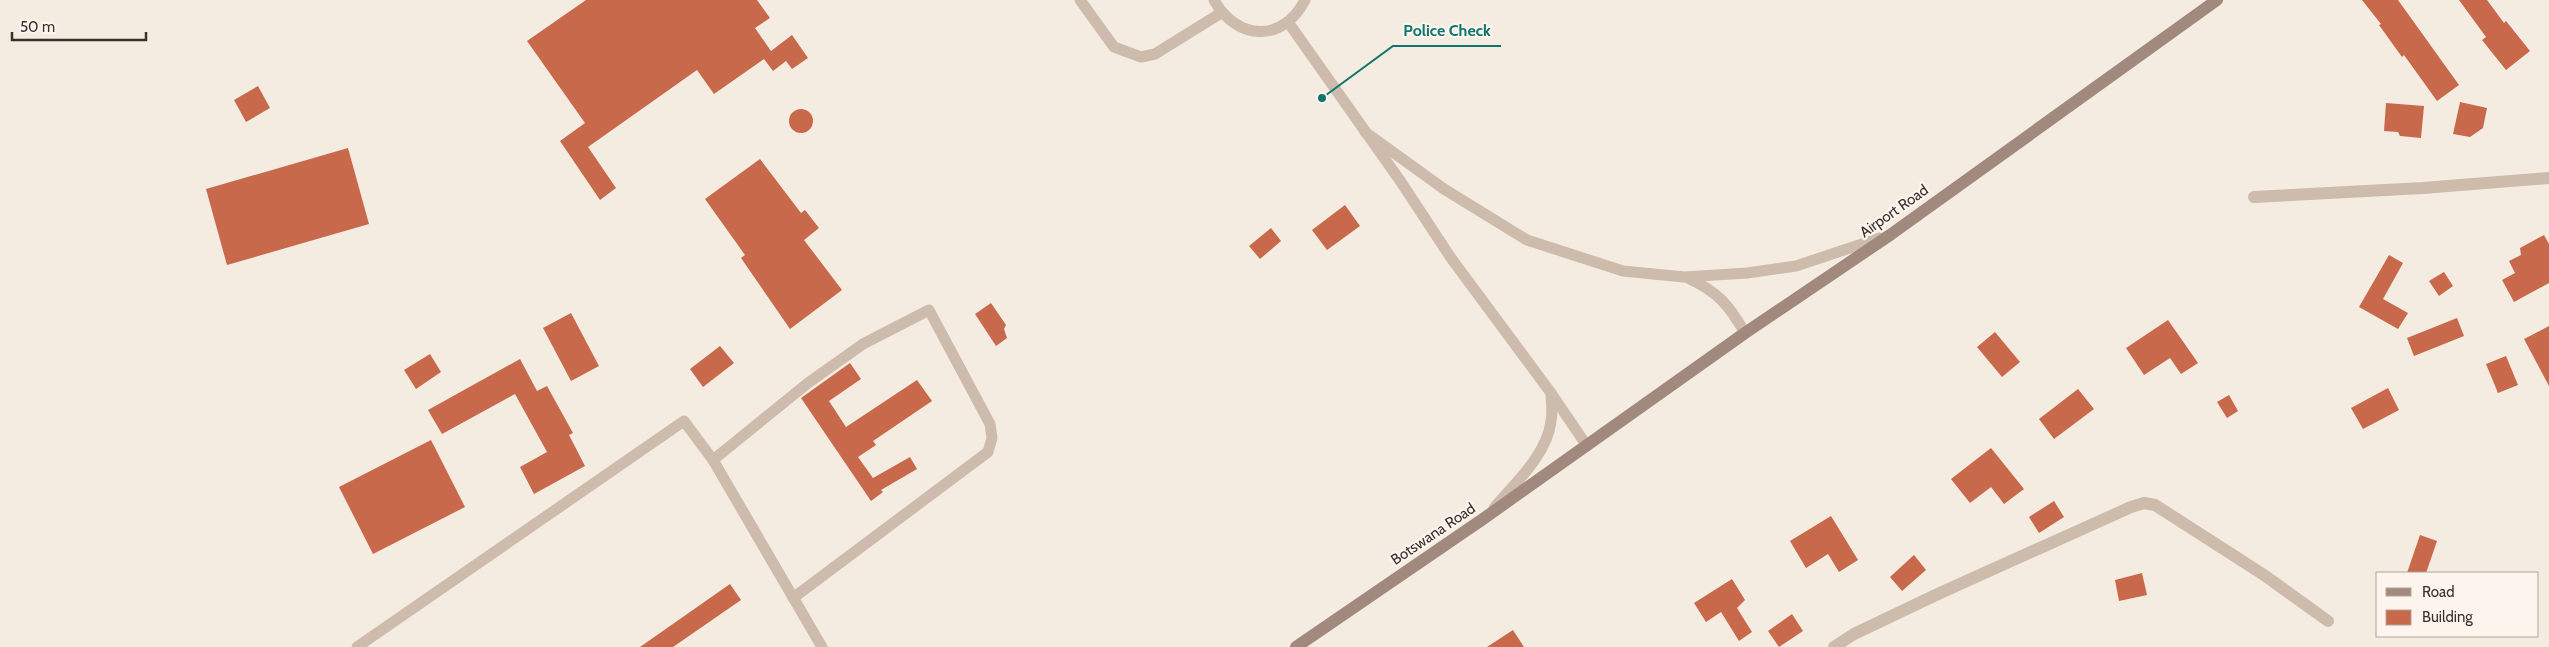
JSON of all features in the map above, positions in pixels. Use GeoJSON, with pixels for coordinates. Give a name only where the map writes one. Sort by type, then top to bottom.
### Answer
{"type":"FeatureCollection","features":[{"type":"Feature","properties":{"kind":"street","name":"Airport Road"},"geometry":{"type":"LineString","coordinates":[[1587,446],[1745,333],[1890,235],[2217,0]]}},
{"type":"Feature","properties":{"kind":"street"},"geometry":{"type":"LineString","coordinates":[[2254,197],[2423,188],[2549,178]]}},
{"type":"Feature","properties":{"kind":"street","name":"Botswana Road"},"geometry":{"type":"LineString","coordinates":[[1296,647],[1587,446]]}},
{"type":"Feature","properties":{"kind":"street"},"geometry":{"type":"LineString","coordinates":[[1834,647],[1854,634],[1940,593],[2131,507],[2144,504],[2155,505],[2193,528],[2328,621]]}},
{"type":"Feature","properties":{"kind":"lane"},"geometry":{"type":"LineString","coordinates":[[1080,0],[1114,47],[1141,57],[1154,54],[1222,13]]}},
{"type":"Feature","properties":{"kind":"lane"},"geometry":{"type":"LineString","coordinates":[[1214,0],[1222,13],[1236,25],[1253,31],[1278,28],[1288,22],[1299,11],[1305,0]]}},
{"type":"Feature","properties":{"kind":"lane"},"geometry":{"type":"LineString","coordinates":[[1288,22],[1451,258],[1551,393],[1587,446]]}},
{"type":"Feature","properties":{"kind":"lane"},"geometry":{"type":"LineString","coordinates":[[1365,132],[1444,189],[1527,240],[1623,271],[1684,277],[1747,273],[1796,266],[1890,235]]}},
{"type":"Feature","properties":{"kind":"lane"},"geometry":{"type":"LineString","coordinates":[[1684,277],[1705,286],[1720,297],[1731,309],[1745,333]]}},
{"type":"Feature","properties":{"kind":"lane"},"geometry":{"type":"LineString","coordinates":[[713,460],[824,372],[863,344],[929,310],[990,424],[992,438],[988,452],[793,598]]}},
{"type":"Feature","properties":{"kind":"lane"},"geometry":{"type":"LineString","coordinates":[[1483,519],[1535,458],[1551,421],[1551,393]]}},
{"type":"Feature","properties":{"kind":"lane"},"geometry":{"type":"LineString","coordinates":[[357,647],[684,421],[713,460],[822,647]]}},
{"type":"Feature","properties":{"kind":"building"},"geometry":{"type":"Polygon","coordinates":[[[586,0],[757,0],[770,18],[755,28],[771,51],[792,35],[808,58],[792,69],[786,61],[773,71],[764,59],[714,94],[697,70],[588,147],[616,188],[600,200],[560,141],[585,123],[527,41],[586,0]]]}},
{"type":"Feature","properties":{"kind":"building"},"geometry":{"type":"Polygon","coordinates":[[[2362,0],[2398,0],[2459,85],[2437,101],[2404,55],[2402,57],[2379,25],[2381,24],[2362,0]]]}},
{"type":"Feature","properties":{"kind":"building"},"geometry":{"type":"Polygon","coordinates":[[[2459,0],[2487,0],[2504,23],[2506,21],[2530,51],[2506,70],[2482,40],[2486,37],[2459,0]]]}},
{"type":"Feature","properties":{"kind":"building"},"geometry":{"type":"Polygon","coordinates":[[[258,86],[270,108],[246,122],[234,100],[258,86]]]}},
{"type":"Feature","properties":{"kind":"building"},"geometry":{"type":"Polygon","coordinates":[[[2460,102],[2487,108],[2483,128],[2470,137],[2453,134],[2460,102]]]}},
{"type":"Feature","properties":{"kind":"building"},"geometry":{"type":"Polygon","coordinates":[[[2386,103],[2424,106],[2421,138],[2400,136],[2398,132],[2384,131],[2386,103]]]}},
{"type":"Feature","properties":{"kind":"building"},"geometry":{"type":"Polygon","coordinates":[[[801,109],[806,110],[812,116],[812,126],[806,132],[801,133],[796,132],[790,126],[789,121],[790,116],[796,110],[801,109]]]}},
{"type":"Feature","properties":{"kind":"building"},"geometry":{"type":"Polygon","coordinates":[[[348,148],[369,224],[227,265],[206,189],[348,148]]]}},
{"type":"Feature","properties":{"kind":"building"},"geometry":{"type":"Polygon","coordinates":[[[760,159],[801,213],[805,210],[819,228],[804,240],[842,290],[790,329],[741,258],[745,255],[705,199],[760,159]]]}},
{"type":"Feature","properties":{"kind":"building"},"geometry":{"type":"Polygon","coordinates":[[[1345,205],[1360,226],[1327,250],[1312,230],[1345,205]]]}},
{"type":"Feature","properties":{"kind":"building"},"geometry":{"type":"Polygon","coordinates":[[[1271,228],[1281,241],[1260,259],[1249,246],[1271,228]]]}},
{"type":"Feature","properties":{"kind":"building"},"geometry":{"type":"Polygon","coordinates":[[[2544,235],[2549,244],[2549,283],[2514,302],[2502,280],[2515,273],[2509,261],[2521,255],[2520,248],[2544,235]]]}},
{"type":"Feature","properties":{"kind":"building"},"geometry":{"type":"Polygon","coordinates":[[[2389,255],[2403,263],[2383,299],[2408,313],[2398,329],[2359,307],[2389,255]]]}},
{"type":"Feature","properties":{"kind":"building"},"geometry":{"type":"Polygon","coordinates":[[[2444,272],[2453,286],[2439,296],[2429,281],[2444,272]]]}},
{"type":"Feature","properties":{"kind":"building"},"geometry":{"type":"Polygon","coordinates":[[[991,303],[1006,325],[1004,329],[1007,338],[996,346],[975,314],[991,303]]]}},
{"type":"Feature","properties":{"kind":"building"},"geometry":{"type":"Polygon","coordinates":[[[571,313],[599,366],[571,381],[543,328],[571,313]]]}},
{"type":"Feature","properties":{"kind":"building"},"geometry":{"type":"Polygon","coordinates":[[[2457,318],[2464,336],[2414,356],[2407,338],[2457,318]]]}},
{"type":"Feature","properties":{"kind":"building"},"geometry":{"type":"Polygon","coordinates":[[[2168,320],[2198,363],[2181,374],[2170,358],[2144,375],[2126,348],[2168,320]]]}},
{"type":"Feature","properties":{"kind":"building"},"geometry":{"type":"Polygon","coordinates":[[[2549,326],[2549,386],[2524,339],[2549,326]]]}},
{"type":"Feature","properties":{"kind":"building"},"geometry":{"type":"Polygon","coordinates":[[[1995,332],[2020,362],[2002,377],[1977,347],[1995,332]]]}},
{"type":"Feature","properties":{"kind":"building"},"geometry":{"type":"Polygon","coordinates":[[[720,346],[734,363],[703,387],[690,369],[720,346]]]}},
{"type":"Feature","properties":{"kind":"building"},"geometry":{"type":"Polygon","coordinates":[[[430,354],[441,372],[416,389],[404,370],[430,354]]]}},
{"type":"Feature","properties":{"kind":"building"},"geometry":{"type":"Polygon","coordinates":[[[2506,356],[2518,385],[2498,393],[2486,364],[2506,356]]]}},
{"type":"Feature","properties":{"kind":"building"},"geometry":{"type":"Polygon","coordinates":[[[520,359],[537,391],[547,386],[573,433],[569,435],[585,466],[534,494],[520,467],[547,452],[515,394],[442,434],[428,410],[520,359]]]}},
{"type":"Feature","properties":{"kind":"building"},"geometry":{"type":"Polygon","coordinates":[[[850,363],[861,379],[829,401],[846,427],[917,380],[932,401],[873,441],[876,445],[858,457],[873,478],[910,457],[917,469],[881,490],[883,492],[871,501],[801,398],[850,363]]]}},
{"type":"Feature","properties":{"kind":"building"},"geometry":{"type":"Polygon","coordinates":[[[2388,388],[2399,410],[2363,429],[2351,408],[2388,388]]]}},
{"type":"Feature","properties":{"kind":"building"},"geometry":{"type":"Polygon","coordinates":[[[2078,389],[2094,409],[2054,439],[2039,419],[2078,389]]]}},
{"type":"Feature","properties":{"kind":"building"},"geometry":{"type":"Polygon","coordinates":[[[2229,395],[2238,411],[2227,418],[2217,402],[2229,395]]]}},
{"type":"Feature","properties":{"kind":"building"},"geometry":{"type":"Polygon","coordinates":[[[431,440],[465,507],[373,554],[339,487],[431,440]]]}},
{"type":"Feature","properties":{"kind":"building"},"geometry":{"type":"Polygon","coordinates":[[[1991,448],[2024,489],[2004,504],[1991,487],[1970,503],[1951,479],[1991,448]]]}},
{"type":"Feature","properties":{"kind":"building"},"geometry":{"type":"Polygon","coordinates":[[[2054,501],[2064,517],[2039,533],[2029,517],[2054,501]]]}},
{"type":"Feature","properties":{"kind":"building"},"geometry":{"type":"Polygon","coordinates":[[[1831,516],[1858,560],[1839,572],[1828,554],[1806,568],[1790,541],[1831,516]]]}},
{"type":"Feature","properties":{"kind":"building"},"geometry":{"type":"Polygon","coordinates":[[[2420,535],[2437,541],[2426,572],[2407,572],[2420,535]]]}},
{"type":"Feature","properties":{"kind":"building"},"geometry":{"type":"Polygon","coordinates":[[[1914,555],[1926,570],[1902,591],[1890,577],[1914,555]]]}},
{"type":"Feature","properties":{"kind":"building"},"geometry":{"type":"Polygon","coordinates":[[[2142,573],[2147,595],[2119,601],[2115,580],[2142,573]]]}},
{"type":"Feature","properties":{"kind":"building"},"geometry":{"type":"Polygon","coordinates":[[[1732,579],[1745,600],[1737,608],[1752,632],[1739,641],[1721,612],[1706,622],[1694,603],[1732,579]]]}},
{"type":"Feature","properties":{"kind":"building"},"geometry":{"type":"Polygon","coordinates":[[[730,584],[741,600],[673,647],[640,647],[730,584]]]}},
{"type":"Feature","properties":{"kind":"building"},"geometry":{"type":"Polygon","coordinates":[[[1792,614],[1803,631],[1779,647],[1768,631],[1792,614]]]}},
{"type":"Feature","properties":{"kind":"building"},"geometry":{"type":"Polygon","coordinates":[[[1513,630],[1524,647],[1487,647],[1513,630]]]}},
{"type":"Feature","properties":{"kind":"place","name":"Police Check"},"geometry":{"type":"Point","coordinates":[1322,98]}}]}
